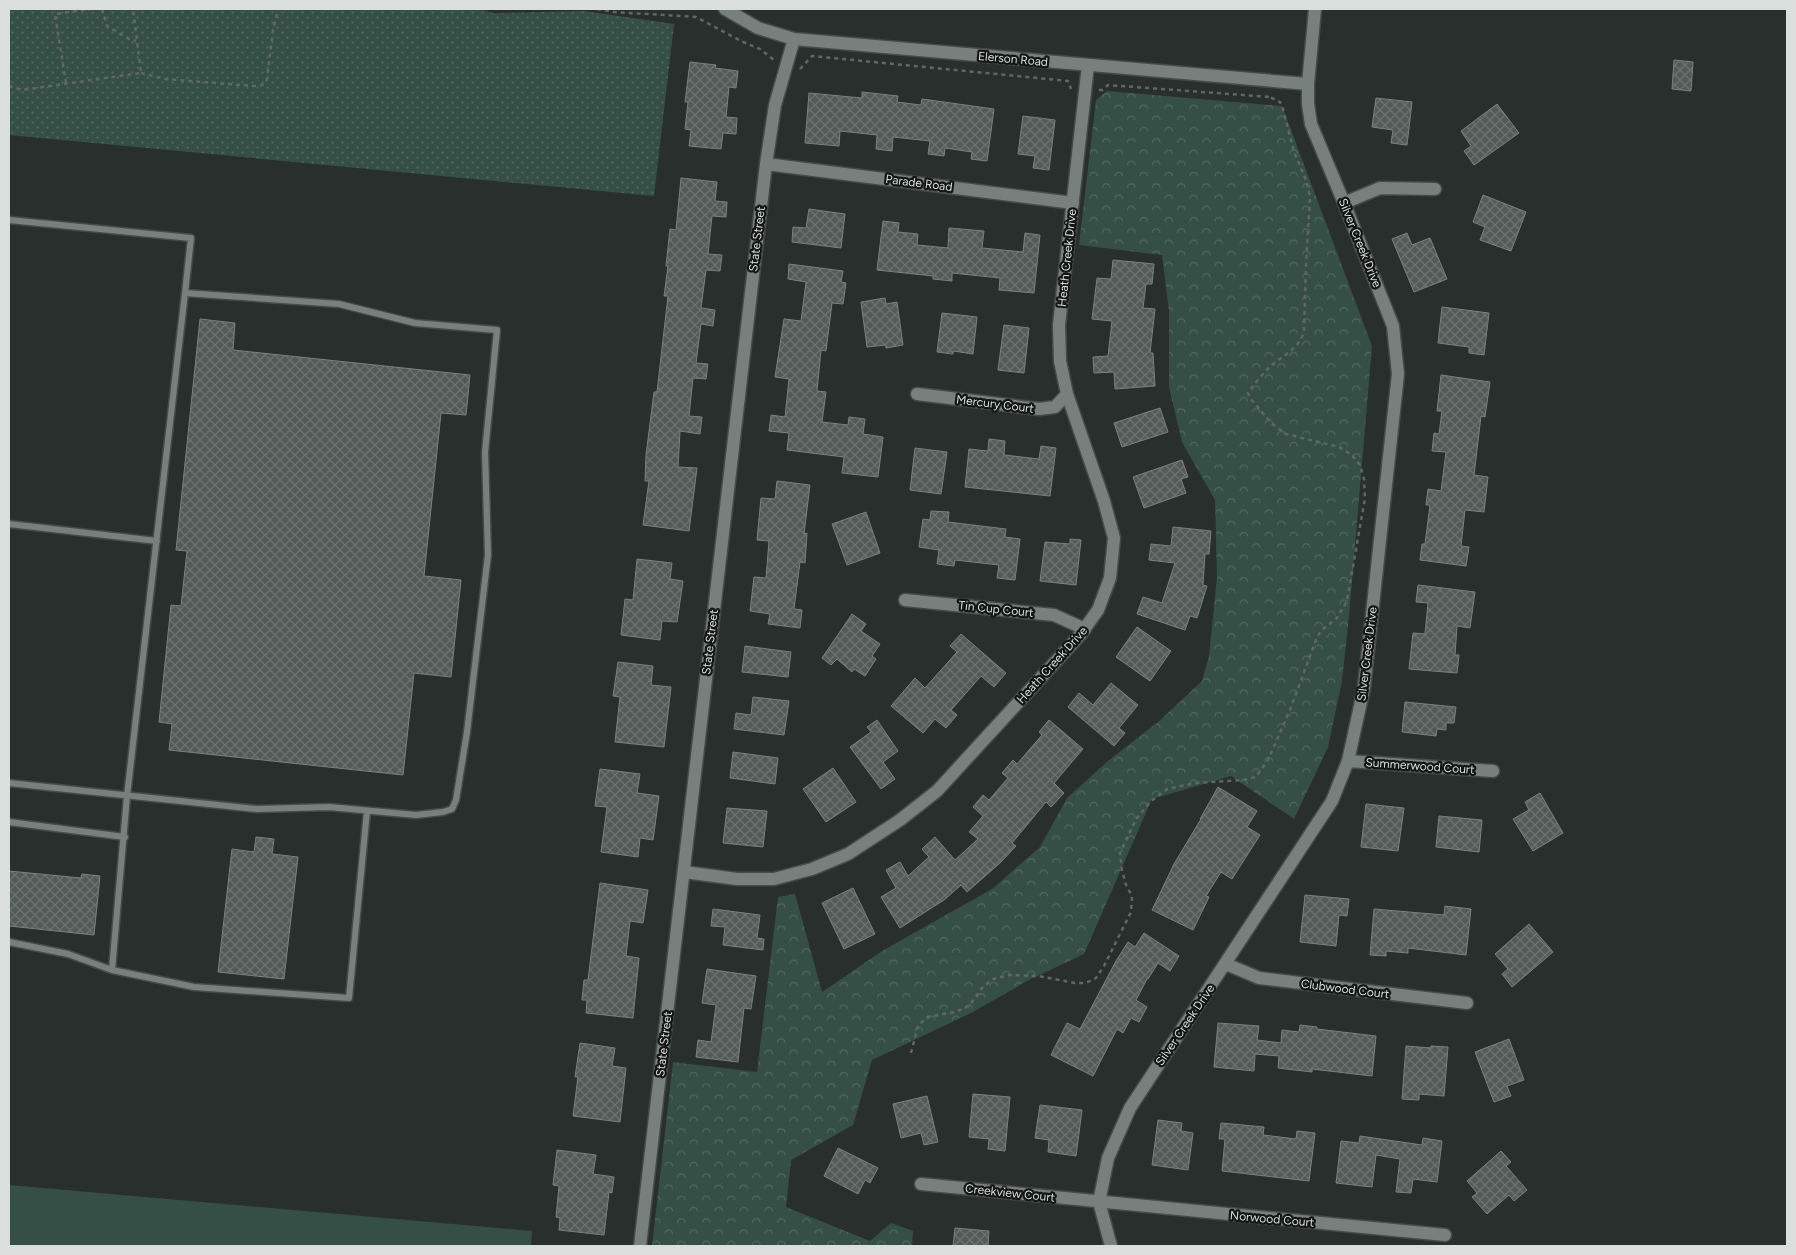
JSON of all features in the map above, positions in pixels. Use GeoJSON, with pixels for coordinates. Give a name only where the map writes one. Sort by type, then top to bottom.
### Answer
{"type":"FeatureCollection","features":[{"type":"Feature","properties":{"kind":"street","name":"Elerson Road"},"geometry":{"type":"LineString","coordinates":[[725,9],[758,28],[794,40],[1308,84]]}},
{"type":"Feature","properties":{"kind":"street","name":"Silver Creek Drive"},"geometry":{"type":"LineString","coordinates":[[1111,1246],[1099,1202],[1108,1158],[1130,1108],[1332,801],[1348,761],[1364,688],[1398,374],[1393,326],[1311,124],[1308,84],[1315,9]]}},
{"type":"Feature","properties":{"kind":"street","name":"State Street"},"geometry":{"type":"LineString","coordinates":[[640,1246],[766,164],[775,105],[794,40]]}},
{"type":"Feature","properties":{"kind":"street","name":"Heath Creek Drive"},"geometry":{"type":"LineString","coordinates":[[684,872],[737,879],[774,879],[812,869],[848,854],[900,820],[937,791],[1085,629],[1098,610],[1110,578],[1114,538],[1104,501],[1067,394],[1060,361],[1059,325],[1088,65]]}},
{"type":"Feature","properties":{"kind":"street","name":"Parade Road"},"geometry":{"type":"LineString","coordinates":[[766,164],[1073,203]]}},
{"type":"Feature","properties":{"kind":"street"},"geometry":{"type":"LineString","coordinates":[[1344,203],[1380,188],[1435,189]]}},
{"type":"Feature","properties":{"kind":"street","name":"Mercury Court"},"geometry":{"type":"LineString","coordinates":[[917,394],[1039,409],[1055,407],[1067,394]]}},
{"type":"Feature","properties":{"kind":"street","name":"Tin Cup Court"},"geometry":{"type":"LineString","coordinates":[[905,600],[1054,615],[1085,629]]}},
{"type":"Feature","properties":{"kind":"street","name":"Summerwood Court"},"geometry":{"type":"LineString","coordinates":[[1348,761],[1493,771]]}},
{"type":"Feature","properties":{"kind":"street","name":"Clubwood Court"},"geometry":{"type":"LineString","coordinates":[[1226,964],[1259,978],[1467,1003]]}},
{"type":"Feature","properties":{"kind":"street","name":"Creekview Court"},"geometry":{"type":"LineString","coordinates":[[921,1184],[1099,1202]]}},
{"type":"Feature","properties":{"kind":"street","name":"Norwood Court"},"geometry":{"type":"LineString","coordinates":[[1099,1202],[1445,1235]]}},
{"type":"Feature","properties":{"kind":"lane"},"geometry":{"type":"LineString","coordinates":[[9,220],[191,238],[127,796],[125,837],[112,970]]}},
{"type":"Feature","properties":{"kind":"lane"},"geometry":{"type":"LineString","coordinates":[[9,783],[257,809],[329,807],[416,815],[452,809],[456,800],[467,732],[488,555],[485,452],[497,330],[415,323],[339,304],[185,293]]}},
{"type":"Feature","properties":{"kind":"lane"},"geometry":{"type":"LineString","coordinates":[[9,524],[157,541]]}},
{"type":"Feature","properties":{"kind":"lane"},"geometry":{"type":"LineString","coordinates":[[9,942],[68,954],[112,970],[194,987],[349,998],[367,811]]}},
{"type":"Feature","properties":{"kind":"lane"},"geometry":{"type":"LineString","coordinates":[[9,822],[125,837]]}},
{"type":"Feature","properties":{"kind":"path"},"geometry":{"type":"LineString","coordinates":[[66,84],[55,14],[92,9]]}},
{"type":"Feature","properties":{"kind":"path"},"geometry":{"type":"LineString","coordinates":[[102,9],[107,26],[129,39],[137,41]]}},
{"type":"Feature","properties":{"kind":"path"},"geometry":{"type":"LineString","coordinates":[[133,9],[141,73]]}},
{"type":"Feature","properties":{"kind":"path"},"geometry":{"type":"LineString","coordinates":[[9,86],[22,90],[141,73],[165,79],[253,86],[263,85],[267,79],[273,31],[278,9]]}},
{"type":"Feature","properties":{"kind":"path"},"geometry":{"type":"LineString","coordinates":[[911,1053],[918,1026],[922,1022],[927,1018],[955,1012],[969,1006],[982,988],[993,979],[1010,975],[1038,976],[1086,983],[1096,978],[1131,912],[1132,896],[1126,885],[1120,853],[1136,819],[1150,802],[1167,789],[1196,783],[1242,780],[1256,777],[1268,760],[1290,710],[1317,637],[1322,630],[1337,618],[1346,601],[1365,498],[1364,479],[1360,465],[1352,455],[1339,447],[1286,434],[1271,424],[1248,393],[1272,366],[1294,348],[1302,339],[1304,331],[1310,198],[1306,180],[1294,152],[1283,109],[1280,102],[1270,98],[1269,81]]}},
{"type":"Feature","properties":{"kind":"green space"},"geometry":{"type":"Polygon","coordinates":[[[9,9],[478,9],[494,13],[584,11],[674,24],[654,196],[9,135],[9,9]]]}},
{"type":"Feature","properties":{"kind":"green space"},"geometry":{"type":"Polygon","coordinates":[[[1107,91],[1282,106],[1372,346],[1342,681],[1328,747],[1294,819],[1231,776],[1152,799],[1084,954],[1027,981],[971,1013],[872,1060],[853,1125],[791,1160],[786,1207],[870,1241],[891,1223],[913,1231],[912,1246],[652,1246],[673,1062],[757,1072],[778,897],[795,894],[822,992],[882,951],[992,889],[1040,847],[1067,798],[1108,761],[1158,722],[1202,681],[1209,656],[1217,577],[1215,500],[1182,442],[1169,387],[1169,311],[1162,255],[1079,245],[1096,100],[1107,91]]]}},
{"type":"Feature","properties":{"kind":"green space"},"geometry":{"type":"Polygon","coordinates":[[[9,1185],[532,1231],[531,1246],[9,1246],[9,1185]]]}},
{"type":"Feature","properties":{"kind":"building"},"geometry":{"type":"Polygon","coordinates":[[[1674,60],[1693,62],[1691,91],[1672,89],[1674,60]]]}},
{"type":"Feature","properties":{"kind":"building"},"geometry":{"type":"Polygon","coordinates":[[[690,62],[716,65],[715,68],[738,71],[736,88],[729,87],[726,117],[737,118],[736,134],[723,133],[721,149],[689,146],[691,130],[685,129],[688,102],[685,102],[690,62]]]}},
{"type":"Feature","properties":{"kind":"building"},"geometry":{"type":"Polygon","coordinates":[[[862,92],[898,96],[897,102],[921,105],[922,99],[994,109],[987,161],[971,159],[972,152],[945,148],[944,156],[928,154],[930,141],[893,137],[892,151],[876,149],[877,135],[840,131],[839,146],[805,143],[809,93],[862,98],[862,92]]]}},
{"type":"Feature","properties":{"kind":"building"},"geometry":{"type":"Polygon","coordinates":[[[1376,98],[1412,102],[1407,145],[1391,143],[1393,130],[1372,127],[1376,98]]]}},
{"type":"Feature","properties":{"kind":"building"},"geometry":{"type":"Polygon","coordinates":[[[1497,104],[1519,133],[1474,165],[1464,151],[1471,146],[1461,131],[1497,104]]]}},
{"type":"Feature","properties":{"kind":"building"},"geometry":{"type":"Polygon","coordinates":[[[1023,116],[1055,120],[1049,170],[1033,168],[1035,156],[1018,154],[1023,116]]]}},
{"type":"Feature","properties":{"kind":"building"},"geometry":{"type":"Polygon","coordinates":[[[681,178],[717,182],[715,201],[727,202],[726,217],[712,216],[708,254],[722,255],[720,271],[706,270],[701,308],[715,310],[713,326],[701,324],[696,363],[708,364],[706,379],[693,378],[689,416],[702,417],[700,434],[680,431],[678,467],[697,468],[689,531],[643,525],[649,481],[645,481],[646,455],[654,392],[657,392],[668,296],[664,296],[670,229],[676,230],[681,178]]]}},
{"type":"Feature","properties":{"kind":"building"},"geometry":{"type":"Polygon","coordinates":[[[1483,195],[1526,212],[1511,251],[1480,240],[1485,227],[1473,222],[1483,195]]]}},
{"type":"Feature","properties":{"kind":"building"},"geometry":{"type":"Polygon","coordinates":[[[809,209],[845,214],[841,248],[792,242],[793,227],[806,228],[809,209]]]}},
{"type":"Feature","properties":{"kind":"building"},"geometry":{"type":"Polygon","coordinates":[[[883,221],[899,223],[898,232],[918,234],[917,245],[948,248],[949,228],[984,231],[982,248],[1023,252],[1025,233],[1040,235],[1034,293],[999,290],[1000,278],[952,273],[952,281],[933,279],[933,276],[877,270],[883,221]]]}},
{"type":"Feature","properties":{"kind":"building"},"geometry":{"type":"Polygon","coordinates":[[[1407,233],[1412,245],[1430,238],[1447,279],[1414,292],[1392,239],[1407,233]]]}},
{"type":"Feature","properties":{"kind":"building"},"geometry":{"type":"Polygon","coordinates":[[[1113,260],[1154,264],[1152,284],[1146,284],[1143,308],[1155,309],[1150,353],[1153,353],[1155,386],[1115,389],[1114,372],[1094,373],[1093,357],[1108,356],[1112,321],[1092,319],[1097,278],[1111,279],[1113,260]]]}},
{"type":"Feature","properties":{"kind":"building"},"geometry":{"type":"Polygon","coordinates":[[[789,264],[843,271],[841,282],[846,283],[843,304],[832,303],[826,351],[821,350],[817,391],[826,392],[822,422],[848,425],[849,417],[865,419],[863,434],[883,437],[878,477],[842,473],[844,457],[787,450],[789,433],[769,431],[771,415],[785,417],[789,379],[775,377],[784,319],[801,321],[806,282],[788,279],[789,264]]]}},
{"type":"Feature","properties":{"kind":"building"},"geometry":{"type":"Polygon","coordinates":[[[885,298],[886,304],[897,302],[903,345],[886,348],[886,345],[867,347],[861,302],[885,298]]]}},
{"type":"Feature","properties":{"kind":"building"},"geometry":{"type":"Polygon","coordinates":[[[1442,307],[1489,313],[1484,355],[1469,353],[1469,347],[1438,343],[1442,307]]]}},
{"type":"Feature","properties":{"kind":"building"},"geometry":{"type":"Polygon","coordinates":[[[942,313],[977,317],[973,354],[953,351],[953,354],[937,352],[942,313]]]}},
{"type":"Feature","properties":{"kind":"building"},"geometry":{"type":"Polygon","coordinates":[[[200,319],[235,323],[233,350],[470,375],[466,415],[441,413],[424,576],[461,580],[451,677],[414,673],[403,775],[169,750],[172,724],[159,722],[171,605],[181,606],[187,551],[176,550],[200,319]]]}},
{"type":"Feature","properties":{"kind":"building"},"geometry":{"type":"Polygon","coordinates":[[[1004,325],[1029,328],[1024,373],[998,370],[1004,325]]]}},
{"type":"Feature","properties":{"kind":"building"},"geometry":{"type":"Polygon","coordinates":[[[1441,375],[1490,382],[1485,417],[1481,416],[1474,475],[1488,477],[1484,512],[1465,510],[1461,546],[1469,547],[1466,566],[1420,560],[1422,544],[1425,544],[1430,505],[1426,505],[1428,489],[1441,491],[1446,452],[1432,451],[1434,433],[1439,434],[1442,411],[1437,411],[1441,375]]]}},
{"type":"Feature","properties":{"kind":"building"},"geometry":{"type":"Polygon","coordinates":[[[1160,408],[1168,432],[1122,447],[1114,423],[1160,408]]]}},
{"type":"Feature","properties":{"kind":"building"},"geometry":{"type":"Polygon","coordinates":[[[989,439],[1005,441],[1004,455],[1039,459],[1041,446],[1056,448],[1050,496],[965,487],[969,449],[988,451],[989,439]]]}},
{"type":"Feature","properties":{"kind":"building"},"geometry":{"type":"Polygon","coordinates":[[[915,448],[947,452],[941,494],[910,490],[915,448]]]}},
{"type":"Feature","properties":{"kind":"building"},"geometry":{"type":"Polygon","coordinates":[[[1182,460],[1188,477],[1181,479],[1186,493],[1144,508],[1133,477],[1182,460]]]}},
{"type":"Feature","properties":{"kind":"building"},"geometry":{"type":"Polygon","coordinates":[[[777,481],[810,485],[804,534],[807,533],[805,563],[800,562],[794,609],[802,610],[800,628],[768,624],[770,614],[750,611],[754,577],[766,578],[769,541],[757,540],[761,498],[775,499],[777,481]]]}},
{"type":"Feature","properties":{"kind":"building"},"geometry":{"type":"Polygon","coordinates":[[[931,511],[949,512],[948,522],[1006,529],[1005,537],[1020,539],[1015,580],[997,578],[999,565],[955,560],[954,566],[937,564],[939,550],[919,547],[923,519],[930,520],[931,511]]]}},
{"type":"Feature","properties":{"kind":"building"},"geometry":{"type":"Polygon","coordinates":[[[866,512],[880,553],[847,565],[832,524],[866,512]]]}},
{"type":"Feature","properties":{"kind":"building"},"geometry":{"type":"Polygon","coordinates":[[[1173,527],[1211,531],[1209,554],[1205,554],[1203,585],[1207,586],[1197,618],[1190,616],[1185,630],[1137,614],[1143,597],[1162,603],[1175,563],[1149,560],[1151,544],[1171,546],[1173,527]]]}},
{"type":"Feature","properties":{"kind":"building"},"geometry":{"type":"Polygon","coordinates":[[[1070,539],[1081,540],[1076,585],[1040,581],[1045,542],[1070,544],[1070,539]]]}},
{"type":"Feature","properties":{"kind":"building"},"geometry":{"type":"Polygon","coordinates":[[[637,559],[672,563],[670,579],[683,581],[677,622],[662,621],[660,640],[621,635],[625,599],[633,600],[637,559]]]}},
{"type":"Feature","properties":{"kind":"building"},"geometry":{"type":"Polygon","coordinates":[[[1418,585],[1475,592],[1470,628],[1457,626],[1455,655],[1459,655],[1457,673],[1409,669],[1413,633],[1425,634],[1428,603],[1416,602],[1418,585]]]}},
{"type":"Feature","properties":{"kind":"building"},"geometry":{"type":"Polygon","coordinates":[[[852,614],[866,624],[861,631],[880,644],[872,656],[876,659],[865,676],[854,669],[852,672],[837,659],[831,665],[822,658],[852,614]]]}},
{"type":"Feature","properties":{"kind":"building"},"geometry":{"type":"Polygon","coordinates":[[[1137,627],[1171,651],[1150,681],[1116,657],[1137,627]]]}},
{"type":"Feature","properties":{"kind":"building"},"geometry":{"type":"Polygon","coordinates":[[[961,634],[1006,673],[994,687],[981,676],[951,710],[957,715],[946,728],[935,719],[923,733],[891,706],[915,678],[925,688],[957,652],[950,646],[961,634]]]}},
{"type":"Feature","properties":{"kind":"building"},"geometry":{"type":"Polygon","coordinates":[[[745,646],[791,652],[788,677],[742,672],[745,646]]]}},
{"type":"Feature","properties":{"kind":"building"},"geometry":{"type":"Polygon","coordinates":[[[618,662],[653,666],[651,685],[671,687],[664,747],[615,742],[620,697],[613,696],[618,662]]]}},
{"type":"Feature","properties":{"kind":"building"},"geometry":{"type":"Polygon","coordinates":[[[1111,683],[1138,705],[1119,728],[1125,733],[1114,746],[1068,707],[1079,693],[1093,705],[1111,683]]]}},
{"type":"Feature","properties":{"kind":"building"},"geometry":{"type":"Polygon","coordinates":[[[753,697],[789,701],[784,735],[734,729],[736,713],[751,715],[753,697]]]}},
{"type":"Feature","properties":{"kind":"building"},"geometry":{"type":"Polygon","coordinates":[[[1405,702],[1456,707],[1454,723],[1446,723],[1446,730],[1437,729],[1436,736],[1402,732],[1405,702]]]}},
{"type":"Feature","properties":{"kind":"building"},"geometry":{"type":"Polygon","coordinates":[[[877,720],[898,751],[883,762],[895,779],[881,789],[850,747],[871,732],[867,727],[877,720]]]}},
{"type":"Feature","properties":{"kind":"building"},"geometry":{"type":"Polygon","coordinates":[[[1049,720],[1083,749],[1054,783],[1064,793],[1051,807],[1046,802],[1012,843],[1016,846],[967,892],[961,885],[944,900],[900,928],[881,897],[896,888],[886,870],[900,862],[908,876],[929,857],[922,849],[935,837],[955,860],[978,839],[969,832],[983,816],[973,807],[983,795],[989,800],[1008,778],[1002,773],[1013,760],[1017,764],[1042,735],[1039,732],[1049,720]]]}},
{"type":"Feature","properties":{"kind":"building"},"geometry":{"type":"Polygon","coordinates":[[[733,752],[778,758],[775,784],[730,778],[733,752]]]}},
{"type":"Feature","properties":{"kind":"building"},"geometry":{"type":"Polygon","coordinates":[[[833,768],[856,802],[826,822],[803,789],[833,768]]]}},
{"type":"Feature","properties":{"kind":"building"},"geometry":{"type":"Polygon","coordinates":[[[600,769],[640,774],[637,793],[659,796],[653,840],[640,838],[638,857],[601,852],[607,807],[595,806],[600,769]]]}},
{"type":"Feature","properties":{"kind":"building"},"geometry":{"type":"Polygon","coordinates":[[[1218,787],[1257,811],[1247,827],[1260,835],[1232,879],[1221,872],[1206,896],[1209,897],[1193,930],[1152,910],[1174,864],[1218,787]]]}},
{"type":"Feature","properties":{"kind":"building"},"geometry":{"type":"Polygon","coordinates":[[[1540,793],[1563,833],[1533,851],[1513,819],[1529,810],[1525,802],[1540,793]]]}},
{"type":"Feature","properties":{"kind":"building"},"geometry":{"type":"Polygon","coordinates":[[[1366,804],[1404,808],[1398,851],[1361,847],[1366,804]]]}},
{"type":"Feature","properties":{"kind":"building"},"geometry":{"type":"Polygon","coordinates":[[[727,808],[767,811],[763,847],[723,843],[727,808]]]}},
{"type":"Feature","properties":{"kind":"building"},"geometry":{"type":"Polygon","coordinates":[[[1439,816],[1482,820],[1479,852],[1436,847],[1439,816]]]}},
{"type":"Feature","properties":{"kind":"building"},"geometry":{"type":"Polygon","coordinates":[[[256,837],[274,839],[272,854],[298,857],[284,979],[218,972],[232,849],[254,852],[256,837]]]}},
{"type":"Feature","properties":{"kind":"building"},"geometry":{"type":"Polygon","coordinates":[[[9,871],[81,878],[82,874],[100,876],[94,935],[9,926],[9,871]]]}},
{"type":"Feature","properties":{"kind":"building"},"geometry":{"type":"Polygon","coordinates":[[[600,883],[648,890],[643,923],[630,921],[626,956],[639,958],[633,1018],[586,1013],[587,1000],[582,1000],[584,980],[588,980],[600,883]]]}},
{"type":"Feature","properties":{"kind":"building"},"geometry":{"type":"Polygon","coordinates":[[[853,888],[875,934],[844,949],[822,903],[853,888]]]}},
{"type":"Feature","properties":{"kind":"building"},"geometry":{"type":"Polygon","coordinates":[[[1305,895],[1349,899],[1347,916],[1339,915],[1336,946],[1300,942],[1305,895]]]}},
{"type":"Feature","properties":{"kind":"building"},"geometry":{"type":"Polygon","coordinates":[[[1445,906],[1471,909],[1466,955],[1408,948],[1408,953],[1386,951],[1386,956],[1370,955],[1374,909],[1444,915],[1445,906]]]}},
{"type":"Feature","properties":{"kind":"building"},"geometry":{"type":"Polygon","coordinates":[[[713,909],[760,915],[757,938],[764,939],[763,950],[723,945],[725,927],[711,926],[713,909]]]}},
{"type":"Feature","properties":{"kind":"building"},"geometry":{"type":"Polygon","coordinates":[[[1529,924],[1553,952],[1512,987],[1502,974],[1508,969],[1495,954],[1529,924]]]}},
{"type":"Feature","properties":{"kind":"building"},"geometry":{"type":"Polygon","coordinates":[[[1144,933],[1179,956],[1170,971],[1158,963],[1147,979],[1136,1000],[1147,1007],[1139,1022],[1131,1018],[1123,1033],[1117,1029],[1093,1076],[1051,1055],[1067,1023],[1080,1029],[1128,942],[1135,947],[1144,933]]]}},
{"type":"Feature","properties":{"kind":"building"},"geometry":{"type":"Polygon","coordinates":[[[707,969],[756,976],[751,1009],[744,1008],[738,1062],[696,1057],[698,1040],[711,1042],[716,1005],[702,1003],[707,969]]]}},
{"type":"Feature","properties":{"kind":"building"},"geometry":{"type":"Polygon","coordinates":[[[1218,1023],[1259,1026],[1257,1040],[1281,1043],[1282,1030],[1299,1032],[1300,1025],[1317,1027],[1317,1029],[1376,1036],[1372,1076],[1312,1069],[1312,1072],[1278,1068],[1279,1056],[1255,1054],[1254,1071],[1214,1067],[1218,1023]]]}},
{"type":"Feature","properties":{"kind":"building"},"geometry":{"type":"Polygon","coordinates":[[[1509,1039],[1524,1080],[1507,1086],[1511,1096],[1494,1102],[1475,1052],[1509,1039]]]}},
{"type":"Feature","properties":{"kind":"building"},"geometry":{"type":"Polygon","coordinates":[[[580,1043],[615,1048],[612,1066],[626,1068],[620,1122],[573,1116],[578,1077],[575,1077],[580,1043]]]}},
{"type":"Feature","properties":{"kind":"building"},"geometry":{"type":"Polygon","coordinates":[[[1406,1046],[1448,1047],[1444,1096],[1419,1094],[1419,1100],[1402,1099],[1406,1046]]]}},
{"type":"Feature","properties":{"kind":"building"},"geometry":{"type":"Polygon","coordinates":[[[973,1094],[1010,1097],[1005,1151],[988,1149],[989,1139],[969,1137],[973,1094]]]}},
{"type":"Feature","properties":{"kind":"building"},"geometry":{"type":"Polygon","coordinates":[[[927,1096],[938,1142],[924,1145],[921,1133],[901,1138],[893,1104],[927,1096]]]}},
{"type":"Feature","properties":{"kind":"building"},"geometry":{"type":"Polygon","coordinates":[[[1040,1105],[1082,1110],[1076,1156],[1048,1152],[1049,1140],[1035,1138],[1040,1105]]]}},
{"type":"Feature","properties":{"kind":"building"},"geometry":{"type":"Polygon","coordinates":[[[1158,1120],[1182,1123],[1181,1131],[1193,1133],[1188,1170],[1152,1165],[1158,1120]]]}},
{"type":"Feature","properties":{"kind":"building"},"geometry":{"type":"Polygon","coordinates":[[[1221,1123],[1264,1127],[1263,1135],[1296,1139],[1297,1131],[1315,1133],[1309,1181],[1222,1171],[1225,1139],[1219,1139],[1221,1123]]]}},
{"type":"Feature","properties":{"kind":"building"},"geometry":{"type":"Polygon","coordinates":[[[1360,1136],[1422,1145],[1423,1138],[1442,1141],[1437,1182],[1413,1179],[1411,1193],[1396,1192],[1400,1159],[1376,1155],[1372,1187],[1336,1183],[1341,1141],[1359,1143],[1360,1136]]]}},
{"type":"Feature","properties":{"kind":"building"},"geometry":{"type":"Polygon","coordinates":[[[838,1148],[878,1168],[870,1183],[865,1180],[858,1194],[824,1176],[838,1148]]]}},
{"type":"Feature","properties":{"kind":"building"},"geometry":{"type":"Polygon","coordinates":[[[557,1150],[596,1155],[593,1174],[614,1177],[612,1193],[609,1192],[604,1235],[559,1230],[560,1218],[556,1217],[559,1186],[553,1185],[557,1150]]]}},
{"type":"Feature","properties":{"kind":"building"},"geometry":{"type":"Polygon","coordinates":[[[1501,1151],[1511,1162],[1506,1166],[1527,1190],[1514,1201],[1509,1195],[1487,1214],[1472,1197],[1477,1193],[1467,1181],[1501,1151]]]}},
{"type":"Feature","properties":{"kind":"building"},"geometry":{"type":"Polygon","coordinates":[[[955,1228],[989,1231],[988,1246],[953,1246],[955,1228]]]}}]}
